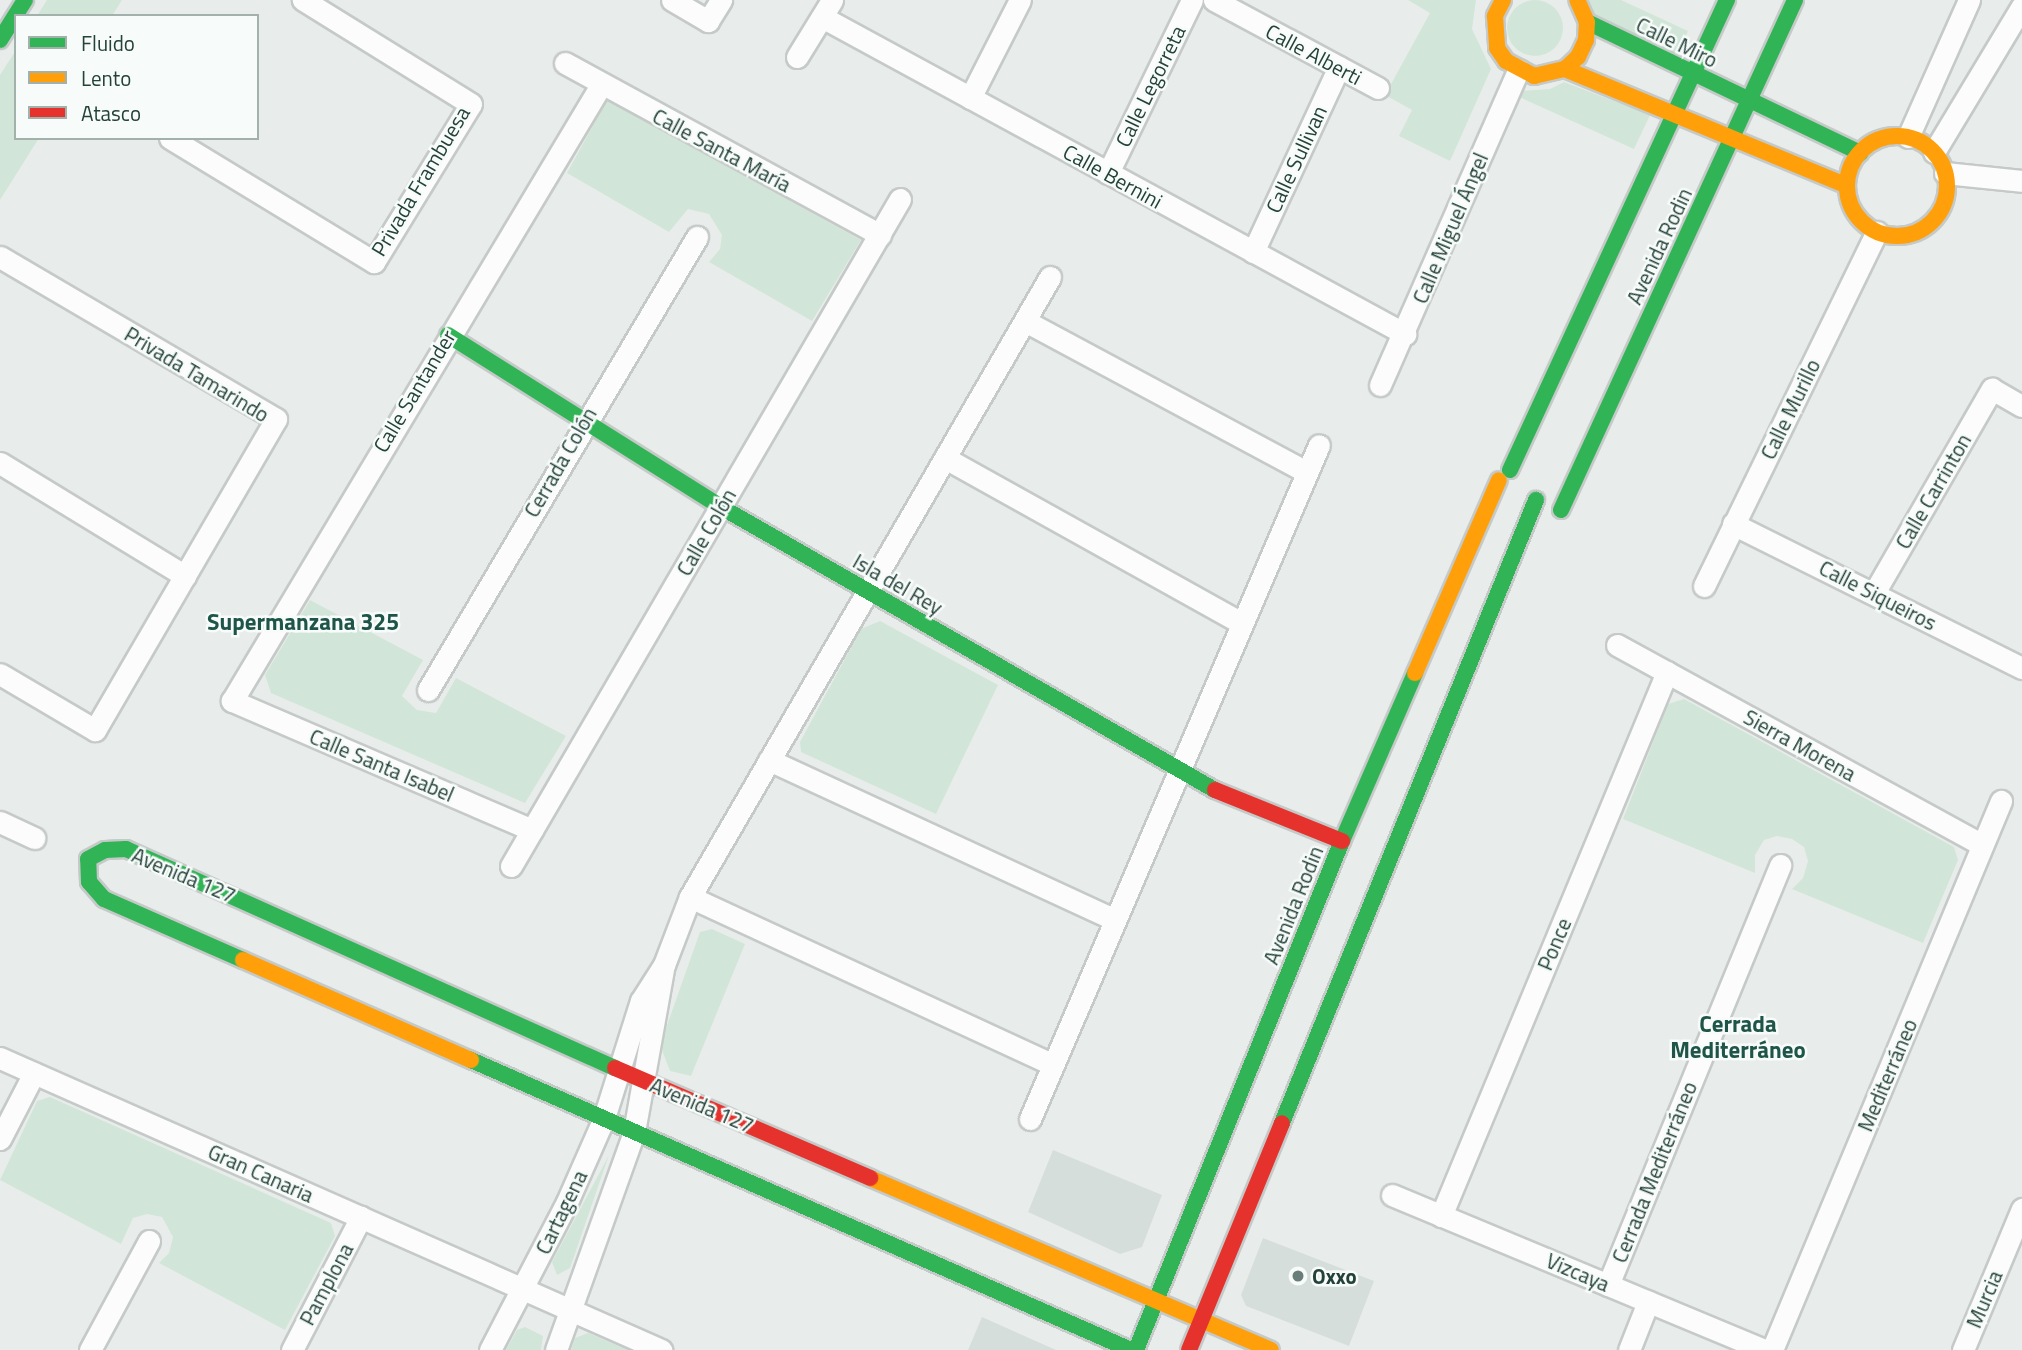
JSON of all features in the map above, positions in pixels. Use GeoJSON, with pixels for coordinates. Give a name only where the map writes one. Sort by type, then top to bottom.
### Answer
{"type":"FeatureCollection","features":[{"type":"Feature","properties":{"kind":"street","name":"Privada Frambuesa"},"geometry":{"type":"LineString","coordinates":[[173,140],[374,262],[471,104],[303,0]]}},
{"type":"Feature","properties":{"kind":"street"},"geometry":{"type":"LineString","coordinates":[[672,0],[708,21],[721,0]]}},
{"type":"Feature","properties":{"kind":"street"},"geometry":{"type":"LineString","coordinates":[[970,98],[1020,0]]}},
{"type":"Feature","properties":{"kind":"street","name":"Calle Legorreta"},"geometry":{"type":"LineString","coordinates":[[1108,173],[1192,0]]}},
{"type":"Feature","properties":{"kind":"street","name":"Calle Alberti"},"geometry":{"type":"LineString","coordinates":[[1214,0],[1378,88]]}},
{"type":"Feature","properties":{"kind":"street"},"geometry":{"type":"LineString","coordinates":[[1503,0],[1493,32],[1501,54],[1518,71],[1542,75],[1565,69],[1578,57],[1587,22],[1577,0]]}},
{"type":"Feature","properties":{"kind":"street","name":"Avenida Rodin"},"geometry":{"type":"LineString","coordinates":[[1136,1350],[1342,841],[1444,606],[1727,0]]}},
{"type":"Feature","properties":{"kind":"street","name":"Avenida Rodin"},"geometry":{"type":"LineString","coordinates":[[1561,510],[1795,0]]}},
{"type":"Feature","properties":{"kind":"street"},"geometry":{"type":"LineString","coordinates":[[1908,137],[1969,0]]}},
{"type":"Feature","properties":{"kind":"street"},"geometry":{"type":"LineString","coordinates":[[1934,152],[2022,6]]}},
{"type":"Feature","properties":{"kind":"street"},"geometry":{"type":"LineString","coordinates":[[797,57],[827,9]]}},
{"type":"Feature","properties":{"kind":"street","name":"Calle Bernini"},"geometry":{"type":"LineString","coordinates":[[827,9],[970,98],[1405,334]]}},
{"type":"Feature","properties":{"kind":"street"},"geometry":{"type":"LineString","coordinates":[[0,40],[14,18]]}},
{"type":"Feature","properties":{"kind":"street","name":"Calle Miro"},"geometry":{"type":"LineString","coordinates":[[1587,22],[1860,153]]}},
{"type":"Feature","properties":{"kind":"street","name":"Calle Santa María"},"geometry":{"type":"LineString","coordinates":[[565,63],[601,85],[880,234]]}},
{"type":"Feature","properties":{"kind":"street","name":"Calle Sullivan"},"geometry":{"type":"LineString","coordinates":[[1253,252],[1339,67]]}},
{"type":"Feature","properties":{"kind":"street"},"geometry":{"type":"LineString","coordinates":[[1565,69],[1847,186]]}},
{"type":"Feature","properties":{"kind":"street","name":"Calle Miguel Ángel"},"geometry":{"type":"LineString","coordinates":[[1380,385],[1405,334],[1518,71]]}},
{"type":"Feature","properties":{"kind":"street","name":"Calle Santander"},"geometry":{"type":"LineString","coordinates":[[232,701],[448,335],[601,85]]}},
{"type":"Feature","properties":{"kind":"street"},"geometry":{"type":"LineString","coordinates":[[1908,137],[1934,152],[1945,173],[1945,201],[1930,224],[1905,235],[1877,232],[1854,211],[1847,186],[1860,153],[1879,139],[1908,137]]}},
{"type":"Feature","properties":{"kind":"street"},"geometry":{"type":"LineString","coordinates":[[1945,173],[2022,181]]}},
{"type":"Feature","properties":{"kind":"street","name":"Calle Colón"},"geometry":{"type":"LineString","coordinates":[[511,866],[900,199]]}},
{"type":"Feature","properties":{"kind":"street","name":"Calle Murillo"},"geometry":{"type":"LineString","coordinates":[[1704,586],[1877,232]]}},
{"type":"Feature","properties":{"kind":"street","name":"Cerrada Colón"},"geometry":{"type":"LineString","coordinates":[[428,690],[583,422],[697,237]]}},
{"type":"Feature","properties":{"kind":"street","name":"Privada Tamarindo"},"geometry":{"type":"LineString","coordinates":[[0,257],[276,419],[95,730],[0,674]]}},
{"type":"Feature","properties":{"kind":"street"},"geometry":{"type":"LineString","coordinates":[[664,965],[690,897],[1050,277]]}},
{"type":"Feature","properties":{"kind":"street"},"geometry":{"type":"LineString","coordinates":[[1025,321],[1307,472]]}},
{"type":"Feature","properties":{"kind":"street","name":"Isla del Rey"},"geometry":{"type":"LineString","coordinates":[[448,335],[721,507],[868,590],[1178,773],[1244,804],[1342,841]]}},
{"type":"Feature","properties":{"kind":"street","name":"Calle Carrinton"},"geometry":{"type":"LineString","coordinates":[[1874,593],[1992,390],[2022,406]]}},
{"type":"Feature","properties":{"kind":"street"},"geometry":{"type":"LineString","coordinates":[[1030,1119],[1319,445]]}},
{"type":"Feature","properties":{"kind":"street"},"geometry":{"type":"LineString","coordinates":[[945,458],[1242,623]]}},
{"type":"Feature","properties":{"kind":"street"},"geometry":{"type":"LineString","coordinates":[[0,463],[185,576]]}},
{"type":"Feature","properties":{"kind":"street"},"geometry":{"type":"LineString","coordinates":[[1189,1350],[1536,500]]}},
{"type":"Feature","properties":{"kind":"street","name":"Calle Siqueiros"},"geometry":{"type":"LineString","coordinates":[[1733,524],[2022,668]]}},
{"type":"Feature","properties":{"kind":"street"},"geometry":{"type":"LineString","coordinates":[[1444,606],[1485,622]]}},
{"type":"Feature","properties":{"kind":"street","name":"Sierra Morena"},"geometry":{"type":"LineString","coordinates":[[1618,645],[1982,845]]}},
{"type":"Feature","properties":{"kind":"street","name":"Ponce"},"geometry":{"type":"LineString","coordinates":[[1441,1216],[1667,672]]}},
{"type":"Feature","properties":{"kind":"street","name":"Calle Santa Isabel"},"geometry":{"type":"LineString","coordinates":[[232,701],[532,830]]}},
{"type":"Feature","properties":{"kind":"street"},"geometry":{"type":"LineString","coordinates":[[769,760],[1115,920]]}},
{"type":"Feature","properties":{"kind":"street","name":"Mediterráneo"},"geometry":{"type":"LineString","coordinates":[[1772,1350],[2001,801]]}},
{"type":"Feature","properties":{"kind":"street"},"geometry":{"type":"LineString","coordinates":[[0,822],[34,838]]}},
{"type":"Feature","properties":{"kind":"street","name":"Avenida 127"},"geometry":{"type":"LineString","coordinates":[[1130,1350],[104,899],[89,882],[88,859],[105,850],[126,849],[645,1081],[1271,1350]]}},
{"type":"Feature","properties":{"kind":"street","name":"Cerrada Mediterráneo"},"geometry":{"type":"LineString","coordinates":[[1608,1285],[1780,865]]}},
{"type":"Feature","properties":{"kind":"street"},"geometry":{"type":"LineString","coordinates":[[690,897],[1053,1065]]}},
{"type":"Feature","properties":{"kind":"street","name":"Cartagena"},"geometry":{"type":"LineString","coordinates":[[490,1350],[523,1289],[604,1118],[641,1001],[664,965]]}},
{"type":"Feature","properties":{"kind":"street","name":"Cartagena"},"geometry":{"type":"LineString","coordinates":[[557,1348],[634,1132],[664,965]]}},
{"type":"Feature","properties":{"kind":"street","name":"Gran Canaria"},"geometry":{"type":"LineString","coordinates":[[0,1058],[570,1310]]}},
{"type":"Feature","properties":{"kind":"street"},"geometry":{"type":"LineString","coordinates":[[0,1139],[34,1073]]}},
{"type":"Feature","properties":{"kind":"street","name":"Vizcaya"},"geometry":{"type":"LineString","coordinates":[[1392,1195],[1764,1350]]}},
{"type":"Feature","properties":{"kind":"street","name":"Murcia"},"geometry":{"type":"LineString","coordinates":[[1963,1350],[2022,1209]]}},
{"type":"Feature","properties":{"kind":"street","name":"Pamplona"},"geometry":{"type":"LineString","coordinates":[[292,1350],[361,1217]]}},
{"type":"Feature","properties":{"kind":"street"},"geometry":{"type":"LineString","coordinates":[[90,1350],[149,1241]]}},
{"type":"Feature","properties":{"kind":"street"},"geometry":{"type":"LineString","coordinates":[[1629,1350],[1647,1301]]}},
{"type":"Feature","properties":{"kind":"street"},"geometry":{"type":"LineString","coordinates":[[570,1310],[661,1350]]}},
{"type":"Feature","properties":{"kind":"shaded area"},"geometry":{"type":"Polygon","coordinates":[[[1053,1150],[1162,1195],[1142,1247],[1120,1254],[1028,1212],[1053,1150]]]}},
{"type":"Feature","properties":{"kind":"shaded area"},"geometry":{"type":"Polygon","coordinates":[[[1263,1238],[1374,1281],[1349,1346],[1246,1306],[1241,1295],[1263,1238]]]}},
{"type":"Feature","properties":{"kind":"shaded area"},"geometry":{"type":"Polygon","coordinates":[[[982,1317],[1056,1350],[968,1350],[982,1317]]]}},
{"type":"Feature","properties":{"kind":"green space"},"geometry":{"type":"Polygon","coordinates":[[[47,0],[122,0],[113,14],[38,14],[47,0]]]}},
{"type":"Feature","properties":{"kind":"green space"},"geometry":{"type":"Polygon","coordinates":[[[1408,0],[1476,0],[1472,29],[1491,69],[1450,161],[1399,136],[1412,110],[1385,95],[1430,13],[1408,0]]]}},
{"type":"Feature","properties":{"kind":"green space"},"geometry":{"type":"Polygon","coordinates":[[[1529,0],[1541,0],[1551,4],[1559,12],[1563,28],[1559,44],[1551,52],[1541,56],[1529,56],[1519,52],[1511,44],[1507,34],[1507,22],[1511,12],[1519,4],[1529,0]]]}},
{"type":"Feature","properties":{"kind":"green space"},"geometry":{"type":"Polygon","coordinates":[[[1588,0],[1621,0],[1688,31],[1677,54],[1596,18],[1588,0]]]}},
{"type":"Feature","properties":{"kind":"green space"},"geometry":{"type":"Polygon","coordinates":[[[14,53],[14,140],[38,140],[0,200],[0,75],[14,53]]]}},
{"type":"Feature","properties":{"kind":"green space"},"geometry":{"type":"Polygon","coordinates":[[[1564,82],[1650,115],[1634,149],[1517,96],[1519,91],[1550,89],[1564,82]]]}},
{"type":"Feature","properties":{"kind":"green space"},"geometry":{"type":"Polygon","coordinates":[[[607,100],[861,240],[812,321],[709,262],[720,249],[722,235],[709,214],[688,209],[669,232],[567,173],[607,100]]]}},
{"type":"Feature","properties":{"kind":"green space"},"geometry":{"type":"Polygon","coordinates":[[[310,600],[423,660],[402,696],[417,710],[436,713],[456,678],[566,736],[525,803],[271,693],[265,675],[310,600]]]}},
{"type":"Feature","properties":{"kind":"green space"},"geometry":{"type":"Polygon","coordinates":[[[880,621],[998,685],[936,814],[801,752],[800,742],[861,629],[880,621]]]}},
{"type":"Feature","properties":{"kind":"green space"},"geometry":{"type":"Polygon","coordinates":[[[1684,699],[1954,847],[1958,860],[1923,943],[1792,889],[1803,878],[1808,861],[1804,847],[1792,839],[1777,836],[1764,840],[1755,855],[1755,873],[1623,819],[1668,704],[1684,699]]]}},
{"type":"Feature","properties":{"kind":"green space"},"geometry":{"type":"Polygon","coordinates":[[[712,929],[745,944],[691,1076],[670,1071],[660,1045],[700,932],[712,929]]]}},
{"type":"Feature","properties":{"kind":"green space"},"geometry":{"type":"Polygon","coordinates":[[[50,1097],[331,1223],[335,1236],[285,1330],[159,1263],[169,1253],[173,1237],[162,1217],[147,1214],[133,1218],[121,1244],[0,1180],[37,1101],[50,1097]]]}},
{"type":"Feature","properties":{"kind":"green space"},"geometry":{"type":"Polygon","coordinates":[[[609,1155],[570,1268],[557,1275],[552,1262],[609,1155]]]}},
{"type":"Feature","properties":{"kind":"green space"},"geometry":{"type":"Polygon","coordinates":[[[525,1327],[543,1336],[541,1350],[506,1350],[517,1330],[525,1327]]]}},
{"type":"Feature","properties":{"kind":"green space"},"geometry":{"type":"Polygon","coordinates":[[[588,1333],[628,1350],[571,1350],[575,1338],[588,1333]]]}},
{"type":"Feature","properties":{"kind":"traffic: fast"},"geometry":{"type":"LineString","coordinates":[[16,14],[25,0]]}},
{"type":"Feature","properties":{"kind":"traffic: fast"},"geometry":{"type":"LineString","coordinates":[[1510,470],[1727,0]]}},
{"type":"Feature","properties":{"kind":"traffic: fast"},"geometry":{"type":"LineString","coordinates":[[1561,510],[1795,0]]}},
{"type":"Feature","properties":{"kind":"traffic: fast"},"geometry":{"type":"LineString","coordinates":[[0,40],[14,18]]}},
{"type":"Feature","properties":{"kind":"traffic: fast"},"geometry":{"type":"LineString","coordinates":[[1587,22],[1860,153]]}},
{"type":"Feature","properties":{"kind":"traffic: fast"},"geometry":{"type":"LineString","coordinates":[[448,335],[721,507],[1215,790]]}},
{"type":"Feature","properties":{"kind":"traffic: fast"},"geometry":{"type":"LineString","coordinates":[[1282,1123],[1536,500]]}},
{"type":"Feature","properties":{"kind":"traffic: fast"},"geometry":{"type":"LineString","coordinates":[[1136,1350],[1342,841],[1415,673]]}},
{"type":"Feature","properties":{"kind":"traffic: fast"},"geometry":{"type":"LineString","coordinates":[[243,960],[104,899],[89,882],[88,859],[105,850],[126,849],[615,1068]]}},
{"type":"Feature","properties":{"kind":"traffic: fast"},"geometry":{"type":"LineString","coordinates":[[471,1060],[1131,1350]]}},
{"type":"Feature","properties":{"kind":"traffic: slow"},"geometry":{"type":"LineString","coordinates":[[1503,0],[1495,16],[1497,48],[1506,61],[1534,76],[1565,69],[1578,57],[1586,40],[1587,22],[1577,0]]}},
{"type":"Feature","properties":{"kind":"traffic: slow"},"geometry":{"type":"LineString","coordinates":[[1565,69],[1847,186]]}},
{"type":"Feature","properties":{"kind":"traffic: slow"},"geometry":{"type":"LineString","coordinates":[[1897,136],[1925,144],[1939,158],[1947,186],[1939,214],[1925,228],[1897,236],[1869,228],[1855,214],[1847,186],[1855,158],[1869,144],[1897,136]]}},
{"type":"Feature","properties":{"kind":"traffic: slow"},"geometry":{"type":"LineString","coordinates":[[1415,673],[1499,480]]}},
{"type":"Feature","properties":{"kind":"traffic: slow"},"geometry":{"type":"LineString","coordinates":[[243,960],[471,1060]]}},
{"type":"Feature","properties":{"kind":"traffic: slow"},"geometry":{"type":"LineString","coordinates":[[870,1178],[1271,1350]]}},
{"type":"Feature","properties":{"kind":"traffic: jam"},"geometry":{"type":"LineString","coordinates":[[1215,790],[1342,841]]}},
{"type":"Feature","properties":{"kind":"traffic: jam"},"geometry":{"type":"LineString","coordinates":[[615,1068],[870,1178]]}},
{"type":"Feature","properties":{"kind":"traffic: jam"},"geometry":{"type":"LineString","coordinates":[[1189,1350],[1282,1123]]}},
{"type":"Feature","properties":{"kind":"place","name":"Oxxo"},"geometry":{"type":"Point","coordinates":[1298,1276]}},
{"type":"Feature","properties":{"kind":"district","name":"Supermanzana 325"},"geometry":{"type":"Point","coordinates":[303,622]}},
{"type":"Feature","properties":{"kind":"district","name":"Cerrada Mediterráneo"},"geometry":{"type":"Point","coordinates":[1738,1037]}}]}
